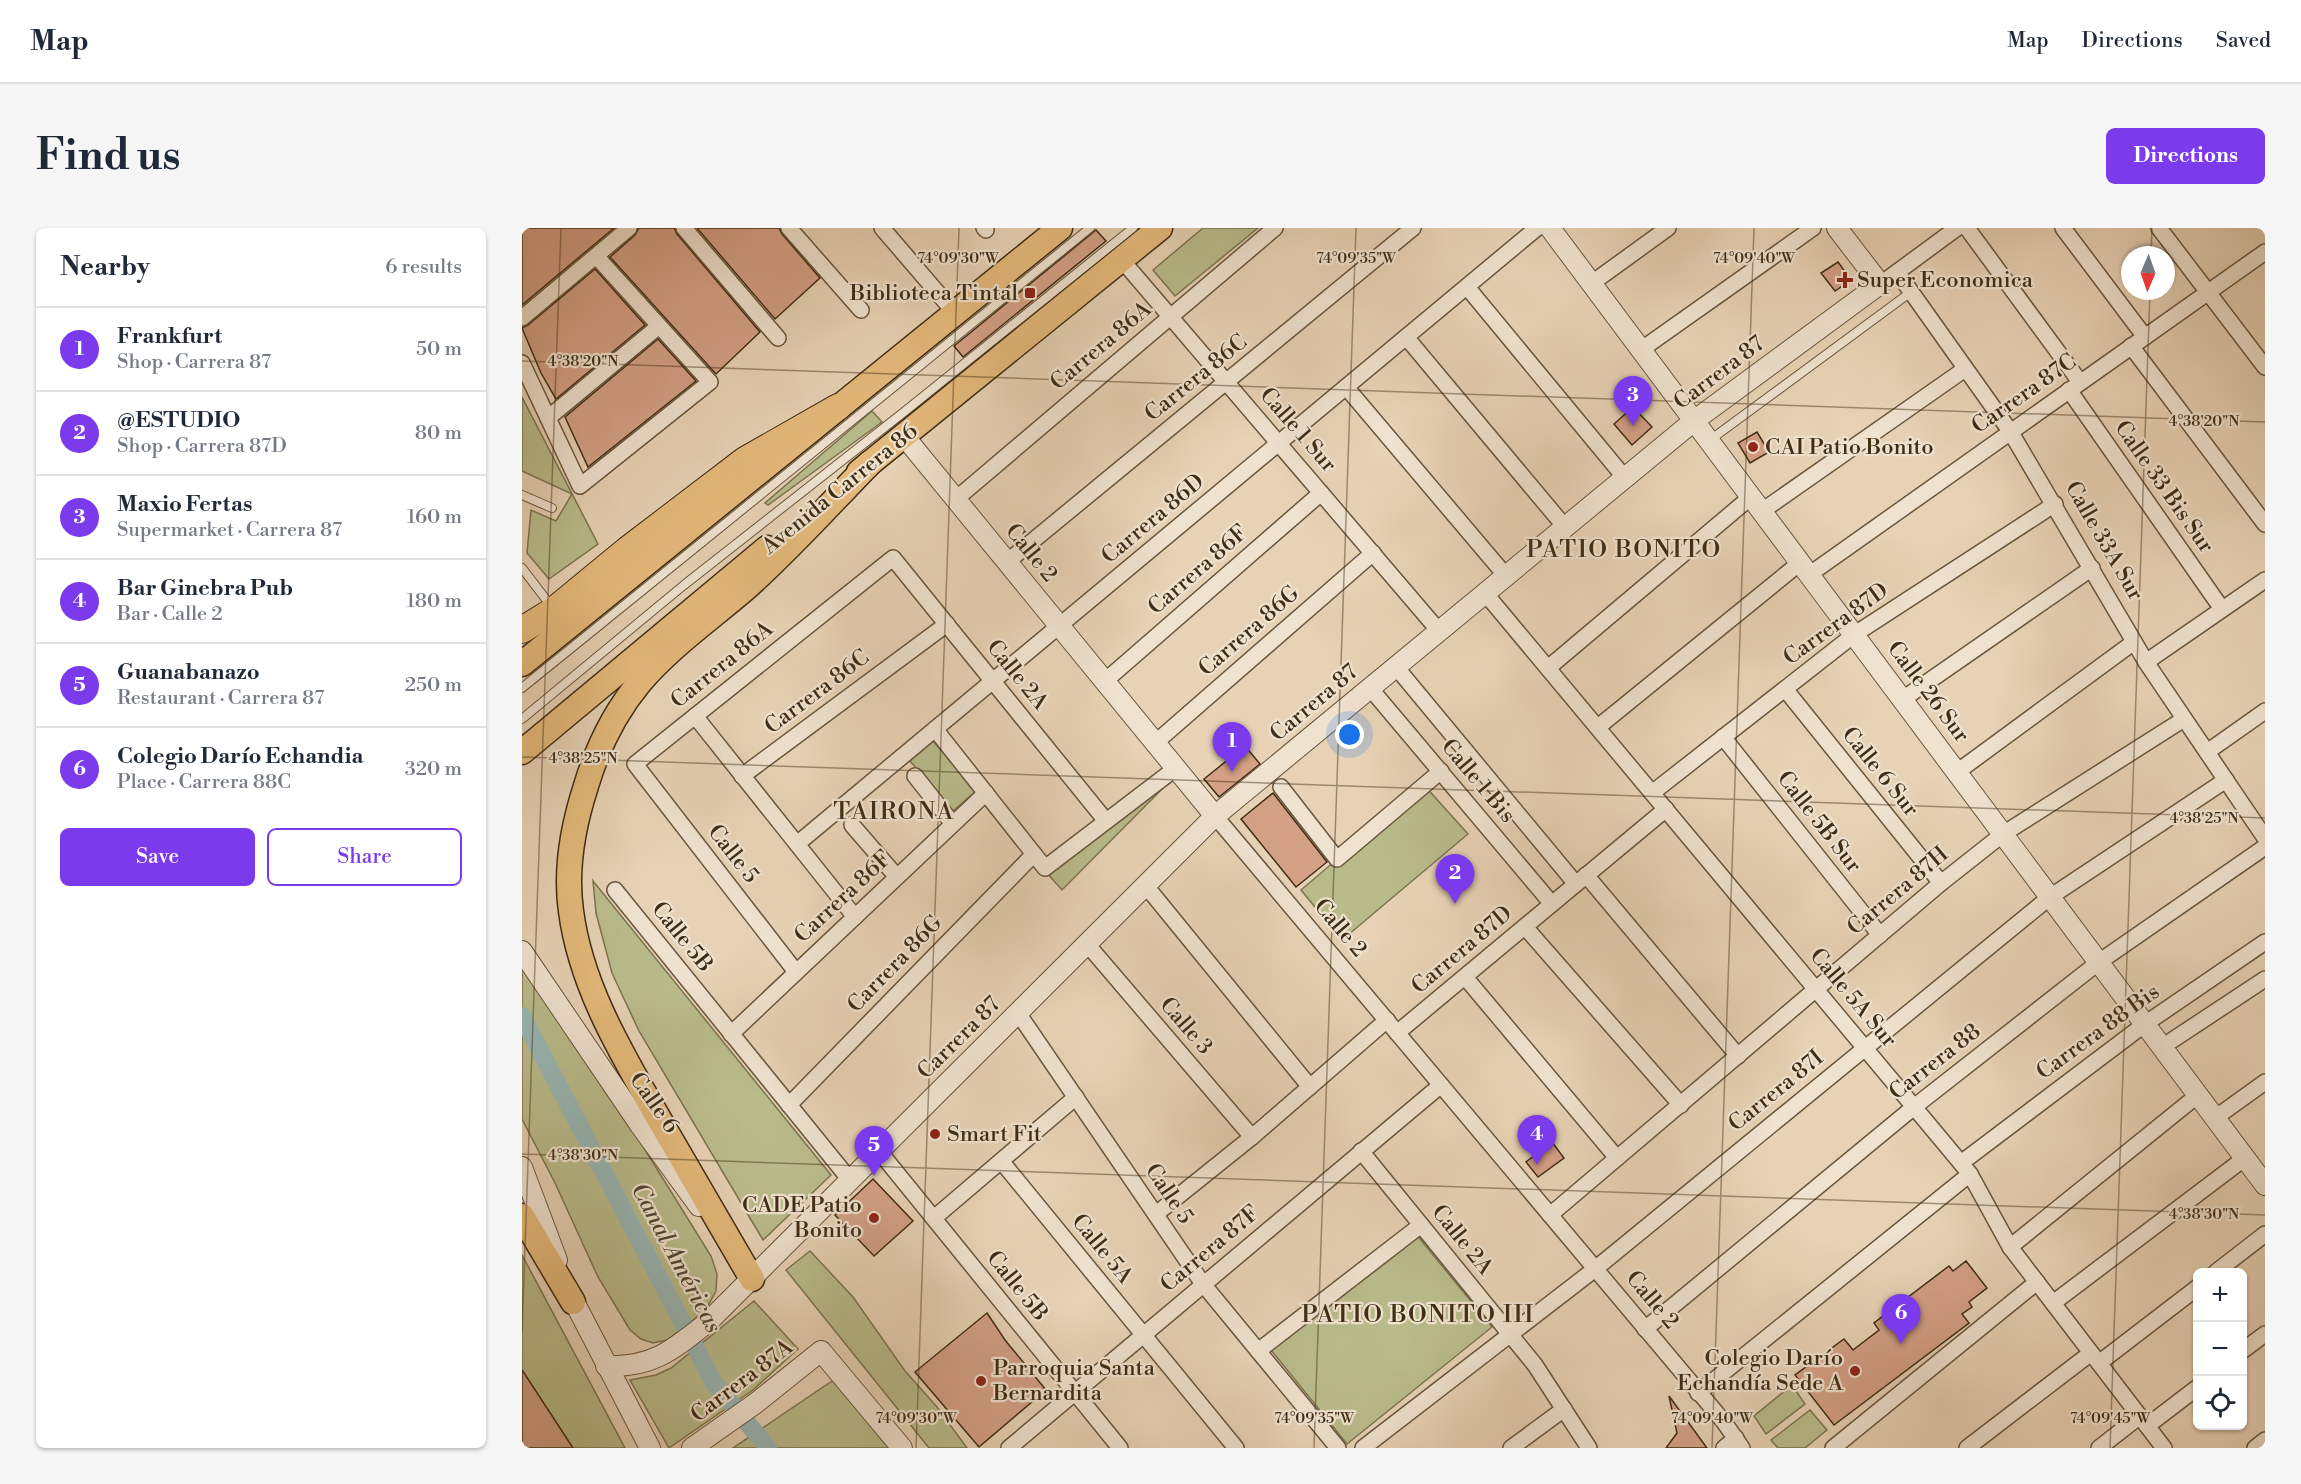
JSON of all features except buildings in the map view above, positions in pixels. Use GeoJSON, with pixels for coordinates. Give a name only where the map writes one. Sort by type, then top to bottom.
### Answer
{"type":"FeatureCollection","features":[{"type":"Feature","properties":{"kind":"highway"},"geometry":{"type":"LineString","coordinates":[[522,630],[554,610],[627,550],[745,460],[838,407]]}},
{"type":"Feature","properties":{"kind":"main road"},"geometry":{"type":"LineString","coordinates":[[522,664],[1060,228]]}},
{"type":"Feature","properties":{"kind":"main road","name":"Avenida Carrera 86"},"geometry":{"type":"LineString","coordinates":[[522,752],[870,463],[1160,228]]}},
{"type":"Feature","properties":{"kind":"main road"},"geometry":{"type":"LineString","coordinates":[[752,1279],[631,1070],[595,996],[579,952],[571,911],[569,875],[572,841],[580,802],[598,751],[629,696],[682,640],[773,563],[870,463]]}},
{"type":"Feature","properties":{"kind":"main road"},"geometry":{"type":"LineString","coordinates":[[528,1206],[573,1302]]}},
{"type":"Feature","properties":{"kind":"street"},"geometry":{"type":"LineString","coordinates":[[522,318],[629,228]]}},
{"type":"Feature","properties":{"kind":"street"},"geometry":{"type":"LineString","coordinates":[[684,228],[778,338]]}},
{"type":"Feature","properties":{"kind":"street"},"geometry":{"type":"LineString","coordinates":[[789,228],[861,310]]}},
{"type":"Feature","properties":{"kind":"street"},"geometry":{"type":"LineString","coordinates":[[882,228],[955,313]]}},
{"type":"Feature","properties":{"kind":"street","name":"Carrera 86A"},"geometry":{"type":"LineString","coordinates":[[956,499],[1275,228]]}},
{"type":"Feature","properties":{"kind":"street","name":"Carrera 86C"},"geometry":{"type":"LineString","coordinates":[[1008,562],[1413,228]]}},
{"type":"Feature","properties":{"kind":"street","name":"Carrera 86D"},"geometry":{"type":"LineString","coordinates":[[797,844],[1537,228]]}},
{"type":"Feature","properties":{"kind":"street","name":"Calle 26 Sur"},"geometry":{"type":"LineString","coordinates":[[1550,228],[2264,1184]]}},
{"type":"Feature","properties":{"kind":"street"},"geometry":{"type":"LineString","coordinates":[[1592,283],[1668,228]]}},
{"type":"Feature","properties":{"kind":"street"},"geometry":{"type":"LineString","coordinates":[[1642,349],[1813,228]]}},
{"type":"Feature","properties":{"kind":"street"},"geometry":{"type":"LineString","coordinates":[[1837,228],[1880,285]]}},
{"type":"Feature","properties":{"kind":"street","name":"Carrera 87"},"geometry":{"type":"LineString","coordinates":[[606,1366],[640,1365],[671,1351],[708,1322],[1215,816],[1695,420],[1957,228]]}},
{"type":"Feature","properties":{"kind":"street","name":"Calle 33 Bis Sur"},"geometry":{"type":"LineString","coordinates":[[1967,228],[2075,386],[2222,609]]}},
{"type":"Feature","properties":{"kind":"street"},"geometry":{"type":"LineString","coordinates":[[2063,228],[2145,337]]}},
{"type":"Feature","properties":{"kind":"street"},"geometry":{"type":"LineString","coordinates":[[2159,228],[2206,293],[2260,351],[2265,367]]}},
{"type":"Feature","properties":{"kind":"street","name":"Carrera 87C"},"geometry":{"type":"LineString","coordinates":[[1598,728],[1805,568],[2010,432],[2265,252]]}},
{"type":"Feature","properties":{"kind":"street"},"geometry":{"type":"LineString","coordinates":[[522,363],[579,486],[710,382],[596,256]]}},
{"type":"Feature","properties":{"kind":"street","name":"Calle 1 Sur"},"geometry":{"type":"LineString","coordinates":[[1122,259],[1439,631]]}},
{"type":"Feature","properties":{"kind":"street","name":"Calle 33A Sur"},"geometry":{"type":"LineString","coordinates":[[1897,272],[2010,432],[2055,504],[2146,662],[2265,838]]}},
{"type":"Feature","properties":{"kind":"street"},"geometry":{"type":"LineString","coordinates":[[1467,287],[1625,478]]}},
{"type":"Feature","properties":{"kind":"street"},"geometry":{"type":"LineString","coordinates":[[548,418],[659,326]]}},
{"type":"Feature","properties":{"kind":"street"},"geometry":{"type":"LineString","coordinates":[[1406,337],[1565,527]]}},
{"type":"Feature","properties":{"kind":"street"},"geometry":{"type":"LineString","coordinates":[[2131,346],[2260,505],[2265,525]]}},
{"type":"Feature","properties":{"kind":"street"},"geometry":{"type":"LineString","coordinates":[[1548,668],[1757,503],[1965,369]]}},
{"type":"Feature","properties":{"kind":"street"},"geometry":{"type":"LineString","coordinates":[[1346,387],[1506,576]]}},
{"type":"Feature","properties":{"kind":"street","name":"Calle 2"},"geometry":{"type":"LineString","coordinates":[[904,436],[1215,816],[1698,1393],[1734,1445]]}},
{"type":"Feature","properties":{"kind":"street","name":"Carrera 86F"},"geometry":{"type":"LineString","coordinates":[[1105,681],[1321,493]]}},
{"type":"Feature","properties":{"kind":"street","name":"Carrera 87D"},"geometry":{"type":"LineString","coordinates":[[1652,793],[1855,634],[2055,504]]}},
{"type":"Feature","properties":{"kind":"street","name":"Carrera 86G"},"geometry":{"type":"LineString","coordinates":[[1155,743],[1373,553]]}},
{"type":"Feature","properties":{"kind":"street","name":"Carrera 86A"},"geometry":{"type":"LineString","coordinates":[[635,764],[893,558]]}},
{"type":"Feature","properties":{"kind":"street","name":"Calle 2A"},"geometry":{"type":"LineString","coordinates":[[893,558],[1106,820]]}},
{"type":"Feature","properties":{"kind":"street"},"geometry":{"type":"LineString","coordinates":[[1903,699],[2092,568]]}},
{"type":"Feature","properties":{"kind":"street"},"geometry":{"type":"LineString","coordinates":[[2146,662],[2265,580]]}},
{"type":"Feature","properties":{"kind":"street","name":"Calle 5A Sur"},"geometry":{"type":"LineString","coordinates":[[1485,593],[1966,1169],[2010,1247],[2164,1448]]}},
{"type":"Feature","properties":{"kind":"street","name":"Carrera 86C"},"geometry":{"type":"LineString","coordinates":[[742,776],[947,624]]}},
{"type":"Feature","properties":{"kind":"street"},"geometry":{"type":"LineString","coordinates":[[1957,772],[2134,642]]}},
{"type":"Feature","properties":{"kind":"street","name":"Calle 1 Bis"},"geometry":{"type":"LineString","coordinates":[[1396,667],[1738,1056]]}},
{"type":"Feature","properties":{"kind":"street","name":"Calle 1 Bis"},"geometry":{"type":"LineString","coordinates":[[1370,688],[1552,904]]}},
{"type":"Feature","properties":{"kind":"street","name":"Calle 6 Sur"},"geometry":{"type":"LineString","coordinates":[[1785,689],[1941,883]]}},
{"type":"Feature","properties":{"kind":"street"},"geometry":{"type":"LineString","coordinates":[[2207,752],[2265,711]]}},
{"type":"Feature","properties":{"kind":"street"},"geometry":{"type":"LineString","coordinates":[[695,716],[855,916]]}},
{"type":"Feature","properties":{"kind":"street","name":"Carrera 87H"},"geometry":{"type":"LineString","coordinates":[[1550,1215],[1941,883],[2003,834],[2184,719]]}},
{"type":"Feature","properties":{"kind":"street"},"geometry":{"type":"LineString","coordinates":[[935,729],[1045,868],[1176,768]]}},
{"type":"Feature","properties":{"kind":"street","name":"Calle 5B Sur"},"geometry":{"type":"LineString","coordinates":[[1723,737],[1880,935]]}},
{"type":"Feature","properties":{"kind":"street","name":"Calle 5"},"geometry":{"type":"LineString","coordinates":[[635,764],[796,972]]}},
{"type":"Feature","properties":{"kind":"street"},"geometry":{"type":"LineString","coordinates":[[1281,787],[1338,859],[1440,771]]}},
{"type":"Feature","properties":{"kind":"street"},"geometry":{"type":"LineString","coordinates":[[915,776],[953,824]]}},
{"type":"Feature","properties":{"kind":"street","name":"Carrera 87I"},"geometry":{"type":"LineString","coordinates":[[1363,1448],[1509,1333],[1595,1269],[2050,897],[2226,780]]}},
{"type":"Feature","properties":{"kind":"street","name":"Carrera 86F"},"geometry":{"type":"LineString","coordinates":[[731,1034],[986,793]]}},
{"type":"Feature","properties":{"kind":"street","name":"Carrera 87D"},"geometry":{"type":"LineString","coordinates":[[1397,1033],[1666,809]]}},
{"type":"Feature","properties":{"kind":"street"},"geometry":{"type":"LineString","coordinates":[[852,825],[897,877]]}},
{"type":"Feature","properties":{"kind":"street","name":"Carrera 88"},"geometry":{"type":"LineString","coordinates":[[1645,1329],[1914,1107],[2098,962],[2265,847]]}},
{"type":"Feature","properties":{"kind":"street","name":"Carrera 86G"},"geometry":{"type":"LineString","coordinates":[[789,1105],[1034,854]]}},
{"type":"Feature","properties":{"kind":"street"},"geometry":{"type":"LineString","coordinates":[[1146,886],[1310,1087]]}},
{"type":"Feature","properties":{"kind":"street","name":"Calle 5B"},"geometry":{"type":"LineString","coordinates":[[615,890],[850,1180]]}},
{"type":"Feature","properties":{"kind":"street"},"geometry":{"type":"LineString","coordinates":[[1525,927],[1681,1105]]}},
{"type":"Feature","properties":{"kind":"street","name":"Carrera 88 Bis"},"geometry":{"type":"LineString","coordinates":[[1698,1393],[1966,1169],[2145,1024],[2265,942]]}},
{"type":"Feature","properties":{"kind":"street","name":"Calle 3"},"geometry":{"type":"LineString","coordinates":[[1087,944],[1252,1137]]}},
{"type":"Feature","properties":{"kind":"street","name":"Calle 6"},"geometry":{"type":"LineString","coordinates":[[522,951],[640,1125],[752,1279]]}},
{"type":"Feature","properties":{"kind":"street"},"geometry":{"type":"LineString","coordinates":[[1466,977],[1617,1158]]}},
{"type":"Feature","properties":{"kind":"street"},"geometry":{"type":"LineString","coordinates":[[2162,1047],[2265,979]]}},
{"type":"Feature","properties":{"kind":"street","name":"Calle 5"},"geometry":{"type":"LineString","coordinates":[[1018,1013],[1203,1284],[1338,1448]]}},
{"type":"Feature","properties":{"kind":"street"},"geometry":{"type":"LineString","coordinates":[[1156,1214],[1252,1137],[1387,1020]]}},
{"type":"Feature","properties":{"kind":"street"},"geometry":{"type":"LineString","coordinates":[[2215,1118],[2265,1082]]}},
{"type":"Feature","properties":{"kind":"street","name":"Carrera 87F"},"geometry":{"type":"LineString","coordinates":[[1013,1447],[1203,1284],[1441,1086]]}},
{"type":"Feature","properties":{"kind":"street"},"geometry":{"type":"LineString","coordinates":[[2010,1247],[2198,1095]]}},
{"type":"Feature","properties":{"kind":"street"},"geometry":{"type":"LineString","coordinates":[[934,1218],[1076,1097]]}},
{"type":"Feature","properties":{"kind":"street","name":"Calle 5B"},"geometry":{"type":"LineString","coordinates":[[879,1151],[1120,1448]]}},
{"type":"Feature","properties":{"kind":"street","name":"Calle 2A"},"geometry":{"type":"LineString","coordinates":[[1361,1151],[1545,1379],[1589,1448]]}},
{"type":"Feature","properties":{"kind":"street"},"geometry":{"type":"LineString","coordinates":[[2053,1303],[2245,1158]]}},
{"type":"Feature","properties":{"kind":"street","name":"Calle 5A"},"geometry":{"type":"LineString","coordinates":[[1002,1162],[1236,1448]]}},
{"type":"Feature","properties":{"kind":"street"},"geometry":{"type":"LineString","coordinates":[[522,1167],[528,1206]]}},
{"type":"Feature","properties":{"kind":"street"},"geometry":{"type":"LineString","coordinates":[[1258,1351],[1421,1225]]}},
{"type":"Feature","properties":{"kind":"street"},"geometry":{"type":"LineString","coordinates":[[2221,1268],[2265,1234]]}},
{"type":"Feature","properties":{"kind":"street"},"geometry":{"type":"LineString","coordinates":[[1833,1448],[2037,1282]]}},
{"type":"Feature","properties":{"kind":"street"},"geometry":{"type":"LineString","coordinates":[[1967,1448],[2193,1290]]}},
{"type":"Feature","properties":{"kind":"street"},"geometry":{"type":"LineString","coordinates":[[573,1302],[650,1448]]}},
{"type":"Feature","properties":{"kind":"street"},"geometry":{"type":"LineString","coordinates":[[2247,1347],[2265,1334]]}},
{"type":"Feature","properties":{"kind":"street","name":"Carrera 87A"},"geometry":{"type":"LineString","coordinates":[[692,1448],[756,1403],[822,1351],[902,1448]]}},
{"type":"Feature","properties":{"kind":"street"},"geometry":{"type":"LineString","coordinates":[[2099,1448],[2193,1390]]}},
{"type":"Feature","properties":{"kind":"street"},"geometry":{"type":"LineString","coordinates":[[1511,1448],[1564,1409]]}},
{"type":"Feature","properties":{"kind":"street"},"geometry":{"type":"LineString","coordinates":[[2255,1448],[2265,1440]]}},
{"type":"Feature","properties":{"kind":"lane"},"geometry":{"type":"LineString","coordinates":[[522,688],[1090,228]]}},
{"type":"Feature","properties":{"kind":"lane"},"geometry":{"type":"LineString","coordinates":[[522,719],[684,585],[1133,228]]}},
{"type":"Feature","properties":{"kind":"lane"},"geometry":{"type":"LineString","coordinates":[[1710,440],[1911,292]]}},
{"type":"Feature","properties":{"kind":"lane"},"geometry":{"type":"LineString","coordinates":[[522,495],[552,508]]}},
{"type":"Feature","properties":{"kind":"lane"},"geometry":{"type":"LineString","coordinates":[[522,503],[538,503]]}},
{"type":"Feature","properties":{"kind":"lane"},"geometry":{"type":"LineString","coordinates":[[522,568],[554,610]]}},
{"type":"Feature","properties":{"kind":"green space"},"geometry":{"type":"Polygon","coordinates":[[[1203,228],[1258,228],[1175,296],[1153,270],[1203,228]]]}},
{"type":"Feature","properties":{"kind":"green space"},"geometry":{"type":"Polygon","coordinates":[[[522,397],[598,544],[549,579],[527,553],[531,510],[556,521],[572,494],[522,471],[522,397]]]}},
{"type":"Feature","properties":{"kind":"green space"},"geometry":{"type":"Polygon","coordinates":[[[872,411],[882,422],[768,505],[765,503],[872,411]]]}},
{"type":"Feature","properties":{"kind":"green space"},"geometry":{"type":"Polygon","coordinates":[[[933,741],[976,791],[953,811],[910,761],[933,741]]]}},
{"type":"Feature","properties":{"kind":"green space"},"geometry":{"type":"Polygon","coordinates":[[[1168,783],[1062,890],[1047,873],[1168,783]]]}},
{"type":"Feature","properties":{"kind":"green space"},"geometry":{"type":"Polygon","coordinates":[[[1424,785],[1468,834],[1342,940],[1301,890],[1424,785]]]}},
{"type":"Feature","properties":{"kind":"green space"},"geometry":{"type":"Polygon","coordinates":[[[593,881],[831,1175],[763,1240],[639,1031],[612,973],[596,913],[593,881]]]}},
{"type":"Feature","properties":{"kind":"green space"},"geometry":{"type":"Polygon","coordinates":[[[522,965],[629,1124],[711,1256],[717,1274],[716,1291],[705,1311],[667,1340],[653,1343],[641,1339],[630,1330],[598,1277],[555,1183],[522,1119],[522,965]]]}},
{"type":"Feature","properties":{"kind":"green space"},"geometry":{"type":"Polygon","coordinates":[[[1416,1234],[1492,1327],[1347,1444],[1271,1350],[1416,1234]]]}},
{"type":"Feature","properties":{"kind":"green space"},"geometry":{"type":"Polygon","coordinates":[[[810,1251],[853,1297],[905,1371],[937,1407],[967,1448],[929,1448],[786,1270],[810,1251]]]}},
{"type":"Feature","properties":{"kind":"green space"},"geometry":{"type":"Polygon","coordinates":[[[522,1255],[625,1448],[573,1448],[522,1370],[522,1255]]]}},
{"type":"Feature","properties":{"kind":"green space"},"geometry":{"type":"Polygon","coordinates":[[[754,1301],[798,1349],[753,1390],[669,1448],[630,1380],[656,1375],[671,1368],[754,1301]]]}},
{"type":"Feature","properties":{"kind":"green space"},"geometry":{"type":"Polygon","coordinates":[[[835,1379],[891,1448],[733,1448],[835,1379]]]}},
{"type":"Feature","properties":{"kind":"green space"},"geometry":{"type":"Polygon","coordinates":[[[1792,1385],[1805,1404],[1766,1434],[1754,1416],[1792,1385]]]}},
{"type":"Feature","properties":{"kind":"green space"},"geometry":{"type":"Polygon","coordinates":[[[1810,1410],[1827,1430],[1805,1448],[1778,1448],[1771,1440],[1810,1410]]]}},
{"type":"Feature","properties":{"kind":"waterway","name":"Canal Américas"},"geometry":{"type":"LineString","coordinates":[[522,1016],[714,1383],[768,1448]]}},
{"type":"Feature","properties":{"kind":"place","name":"Super Economica"},"geometry":{"type":"Point","coordinates":[1845,280]}},
{"type":"Feature","properties":{"kind":"place","name":"Biblioteca Tintal"},"geometry":{"type":"Point","coordinates":[1030,293]}},
{"type":"Feature","properties":{"kind":"place","name":"Maxio Fertas"},"geometry":{"type":"Point","coordinates":[1633,426]}},
{"type":"Feature","properties":{"kind":"place","name":"CAI Patio Bonito"},"geometry":{"type":"Point","coordinates":[1753,447]}},
{"type":"Feature","properties":{"kind":"place","name":"Frankfurt"},"geometry":{"type":"Point","coordinates":[1232,772]}},
{"type":"Feature","properties":{"kind":"place","name":"@ESTUDIO"},"geometry":{"type":"Point","coordinates":[1455,904]}},
{"type":"Feature","properties":{"kind":"place","name":"Smart Fit"},"geometry":{"type":"Point","coordinates":[935,1134]}},
{"type":"Feature","properties":{"kind":"place","name":"Bar Ginebra Pub"},"geometry":{"type":"Point","coordinates":[1537,1165]}},
{"type":"Feature","properties":{"kind":"place","name":"Guanabanazo"},"geometry":{"type":"Point","coordinates":[874,1176]}},
{"type":"Feature","properties":{"kind":"place","name":"CADE Patio Bonito"},"geometry":{"type":"Point","coordinates":[874,1218]}},
{"type":"Feature","properties":{"kind":"place","name":"Colegio Darío Echandia"},"geometry":{"type":"Point","coordinates":[1901,1344]}},
{"type":"Feature","properties":{"kind":"place","name":"Colegio Darío Echandía Sede A"},"geometry":{"type":"Point","coordinates":[1855,1371]}},
{"type":"Feature","properties":{"kind":"place","name":"Parroquia Santa Bernardita"},"geometry":{"type":"Point","coordinates":[981,1381]}},
{"type":"Feature","properties":{"kind":"district","name":"PATIO BONITO"},"geometry":{"type":"Point","coordinates":[1624,550]}},
{"type":"Feature","properties":{"kind":"district","name":"TAIRONA"},"geometry":{"type":"Point","coordinates":[894,812]}},
{"type":"Feature","properties":{"kind":"district","name":"PATIO BONITO III"},"geometry":{"type":"Point","coordinates":[1418,1315]}}]}
